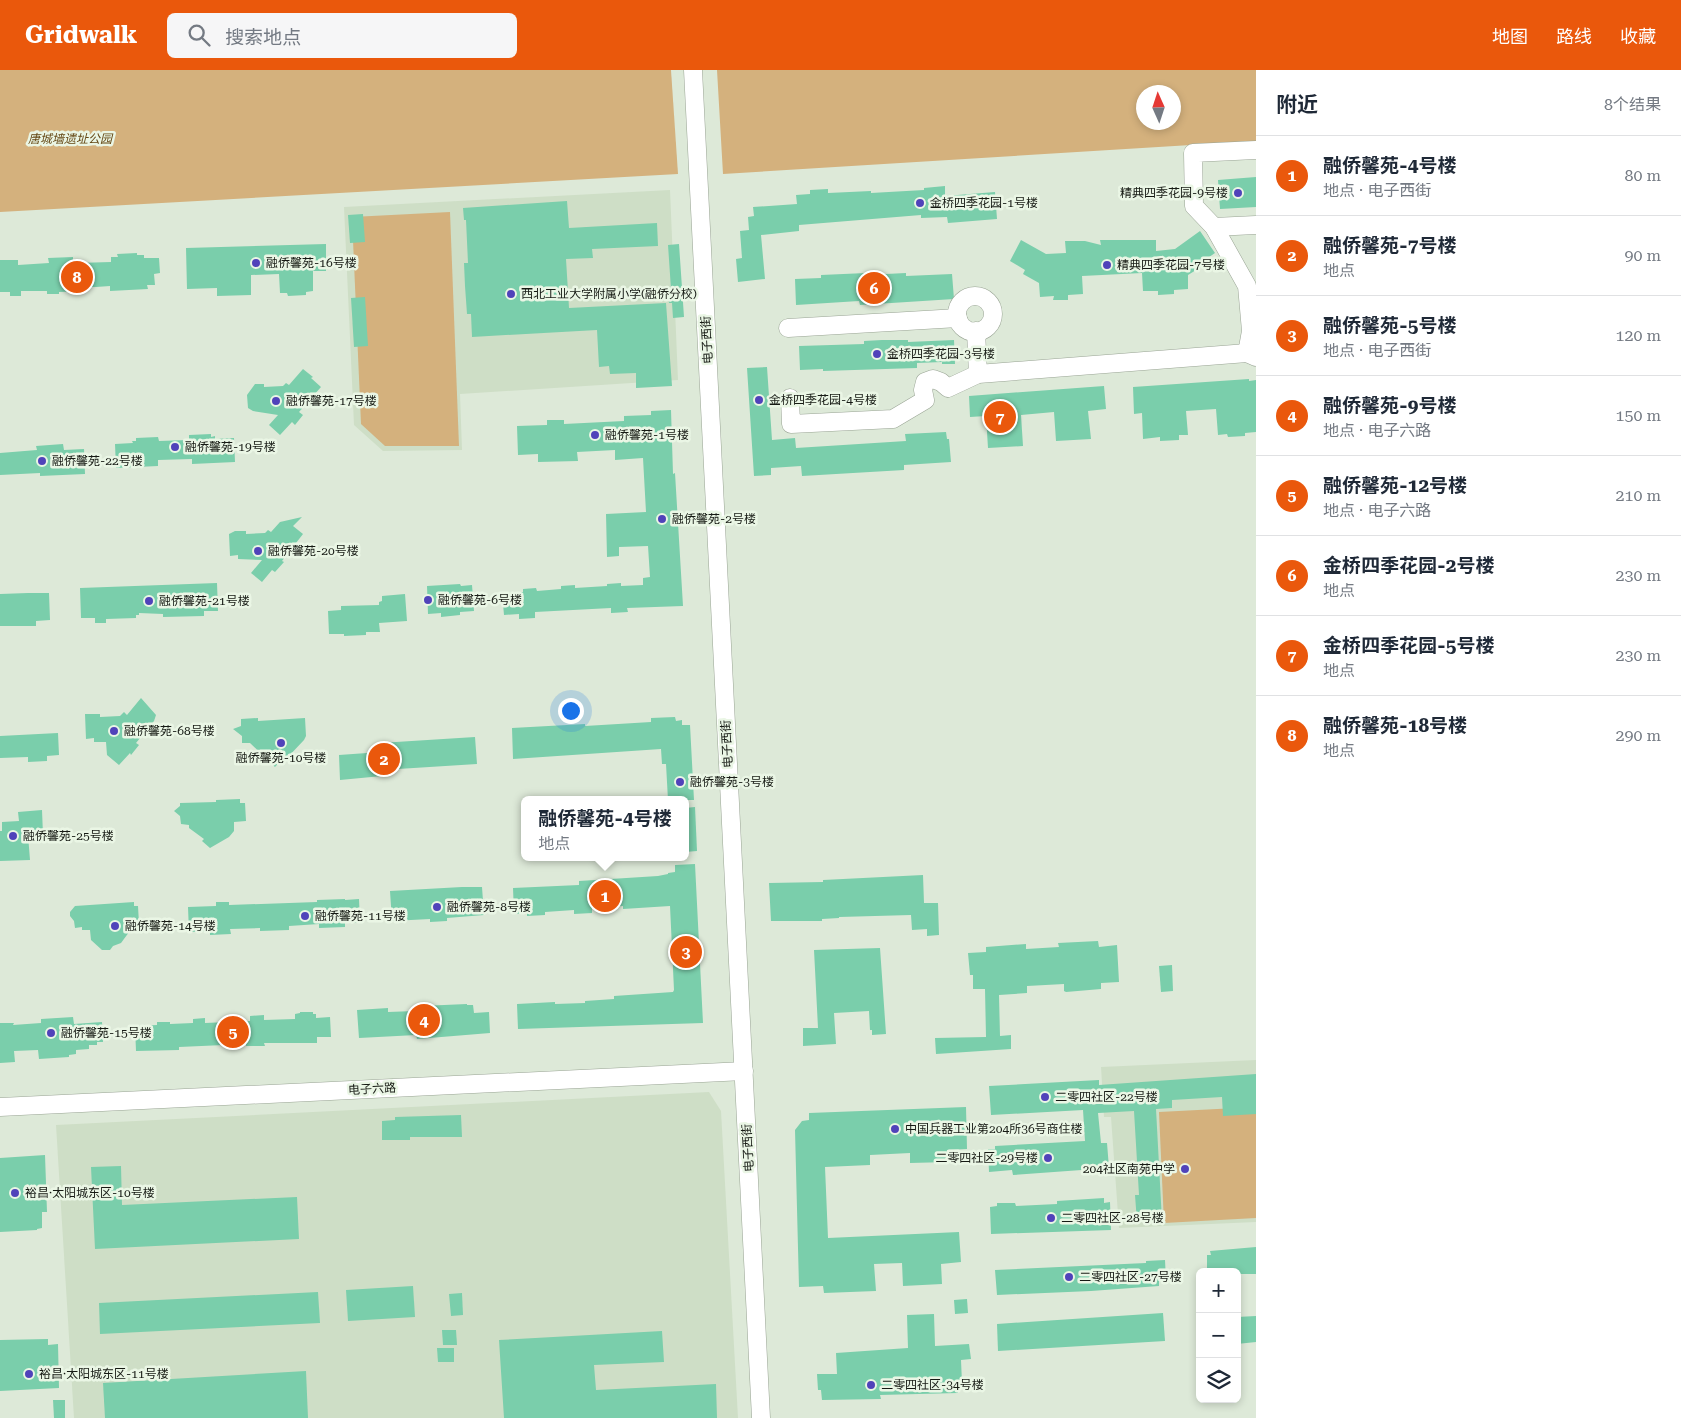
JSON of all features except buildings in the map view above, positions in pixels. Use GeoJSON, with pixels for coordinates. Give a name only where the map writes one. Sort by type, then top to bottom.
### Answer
{"type":"FeatureCollection","features":[{"type":"Feature","properties":{"kind":"street","name":"电子西街"},"geometry":{"type":"LineString","coordinates":[[693,70],[761,1418]]}},
{"type":"Feature","properties":{"kind":"street"},"geometry":{"type":"LineString","coordinates":[[790,398],[791,424],[893,419],[925,400],[923,390],[925,382],[933,379],[941,382],[948,388],[978,374],[1252,355],[1252,286],[1214,227],[1194,206],[1193,153],[1256,150]]}},
{"type":"Feature","properties":{"kind":"street"},"geometry":{"type":"LineString","coordinates":[[1214,227],[1256,225]]}},
{"type":"Feature","properties":{"kind":"street"},"geometry":{"type":"LineString","coordinates":[[977,296],[984,298],[992,306],[993,312],[989,325],[982,330],[976,331],[964,327],[958,318],[958,310],[963,301],[968,297],[977,296]]}},
{"type":"Feature","properties":{"kind":"street"},"geometry":{"type":"LineString","coordinates":[[788,328],[958,318]]}},
{"type":"Feature","properties":{"kind":"street"},"geometry":{"type":"LineString","coordinates":[[976,331],[978,374]]}},
{"type":"Feature","properties":{"kind":"street","name":"电子六路"},"geometry":{"type":"LineString","coordinates":[[0,1107],[744,1070]]}},
{"type":"Feature","properties":{"kind":"shaded area","name":"西北工业大学附属小学(融侨分校)"},"geometry":{"type":"Polygon","coordinates":[[[670,190],[678,380],[460,394],[462,450],[383,451],[354,425],[344,207],[670,190]]]}},
{"type":"Feature","properties":{"kind":"shaded area","name":"204社区南苑中学"},"geometry":{"type":"Polygon","coordinates":[[[1256,1060],[1256,1222],[1119,1228],[1111,1117],[1104,1117],[1101,1067],[1256,1060]]]}},
{"type":"Feature","properties":{"kind":"shaded area"},"geometry":{"type":"Polygon","coordinates":[[[709,1092],[721,1111],[738,1418],[74,1418],[56,1125],[709,1092]]]}},
{"type":"Feature","properties":{"kind":"green space","name":"唐城墙遗址公园"},"geometry":{"type":"Polygon","coordinates":[[[0,70],[671,70],[678,174],[0,212],[0,70]]]}},
{"type":"Feature","properties":{"kind":"green space"},"geometry":{"type":"Polygon","coordinates":[[[717,70],[1256,70],[1256,141],[723,174],[717,70]]]}},
{"type":"Feature","properties":{"kind":"green space"},"geometry":{"type":"Polygon","coordinates":[[[450,212],[459,446],[385,446],[361,424],[352,217],[450,212]]]}},
{"type":"Feature","properties":{"kind":"green space"},"geometry":{"type":"Polygon","coordinates":[[[1256,1107],[1256,1218],[1164,1223],[1159,1112],[1256,1107]]]}},
{"type":"Feature","properties":{"kind":"place","name":"精典四季花园-9号楼"},"geometry":{"type":"Point","coordinates":[1238,193]}},
{"type":"Feature","properties":{"kind":"place","name":"金桥四季花园-1号楼"},"geometry":{"type":"Point","coordinates":[920,203]}},
{"type":"Feature","properties":{"kind":"place","name":"融侨馨苑-16号楼"},"geometry":{"type":"Point","coordinates":[256,263]}},
{"type":"Feature","properties":{"kind":"place","name":"精典四季花园-7号楼"},"geometry":{"type":"Point","coordinates":[1107,265]}},
{"type":"Feature","properties":{"kind":"place","name":"融侨馨苑-18号楼"},"geometry":{"type":"Point","coordinates":[77,277]}},
{"type":"Feature","properties":{"kind":"place","name":"金桥四季花园-2号楼"},"geometry":{"type":"Point","coordinates":[874,288]}},
{"type":"Feature","properties":{"kind":"place","name":"西北工业大学附属小学(融侨分校)"},"geometry":{"type":"Point","coordinates":[511,294]}},
{"type":"Feature","properties":{"kind":"place","name":"金桥四季花园-3号楼"},"geometry":{"type":"Point","coordinates":[877,354]}},
{"type":"Feature","properties":{"kind":"place","name":"金桥四季花园-4号楼"},"geometry":{"type":"Point","coordinates":[759,400]}},
{"type":"Feature","properties":{"kind":"place","name":"融侨馨苑-17号楼"},"geometry":{"type":"Point","coordinates":[276,401]}},
{"type":"Feature","properties":{"kind":"place","name":"金桥四季花园-5号楼"},"geometry":{"type":"Point","coordinates":[1000,417]}},
{"type":"Feature","properties":{"kind":"place","name":"融侨馨苑-1号楼"},"geometry":{"type":"Point","coordinates":[595,435]}},
{"type":"Feature","properties":{"kind":"place","name":"融侨馨苑-19号楼"},"geometry":{"type":"Point","coordinates":[175,447]}},
{"type":"Feature","properties":{"kind":"place","name":"融侨馨苑-22号楼"},"geometry":{"type":"Point","coordinates":[42,461]}},
{"type":"Feature","properties":{"kind":"place","name":"融侨馨苑-2号楼"},"geometry":{"type":"Point","coordinates":[662,519]}},
{"type":"Feature","properties":{"kind":"place","name":"融侨馨苑-20号楼"},"geometry":{"type":"Point","coordinates":[258,551]}},
{"type":"Feature","properties":{"kind":"place","name":"融侨馨苑-6号楼"},"geometry":{"type":"Point","coordinates":[428,600]}},
{"type":"Feature","properties":{"kind":"place","name":"融侨馨苑-21号楼"},"geometry":{"type":"Point","coordinates":[149,601]}},
{"type":"Feature","properties":{"kind":"place","name":"融侨馨苑-68号楼"},"geometry":{"type":"Point","coordinates":[114,731]}},
{"type":"Feature","properties":{"kind":"place","name":"融侨馨苑-10号楼"},"geometry":{"type":"Point","coordinates":[281,743]}},
{"type":"Feature","properties":{"kind":"place","name":"融侨馨苑-7号楼"},"geometry":{"type":"Point","coordinates":[384,759]}},
{"type":"Feature","properties":{"kind":"place","name":"融侨馨苑-3号楼"},"geometry":{"type":"Point","coordinates":[680,782]}},
{"type":"Feature","properties":{"kind":"place","name":"融侨馨苑-25号楼"},"geometry":{"type":"Point","coordinates":[13,836]}},
{"type":"Feature","properties":{"kind":"place","name":"融侨馨苑-4号楼"},"geometry":{"type":"Point","coordinates":[605,896]}},
{"type":"Feature","properties":{"kind":"place","name":"融侨馨苑-8号楼"},"geometry":{"type":"Point","coordinates":[437,907]}},
{"type":"Feature","properties":{"kind":"place","name":"融侨馨苑-11号楼"},"geometry":{"type":"Point","coordinates":[305,916]}},
{"type":"Feature","properties":{"kind":"place","name":"融侨馨苑-14号楼"},"geometry":{"type":"Point","coordinates":[115,926]}},
{"type":"Feature","properties":{"kind":"place","name":"融侨馨苑-5号楼"},"geometry":{"type":"Point","coordinates":[686,952]}},
{"type":"Feature","properties":{"kind":"place","name":"融侨馨苑-9号楼"},"geometry":{"type":"Point","coordinates":[424,1020]}},
{"type":"Feature","properties":{"kind":"place","name":"融侨馨苑-12号楼"},"geometry":{"type":"Point","coordinates":[233,1032]}},
{"type":"Feature","properties":{"kind":"place","name":"融侨馨苑-15号楼"},"geometry":{"type":"Point","coordinates":[51,1033]}},
{"type":"Feature","properties":{"kind":"place","name":"二零四社区-22号楼"},"geometry":{"type":"Point","coordinates":[1045,1097]}},
{"type":"Feature","properties":{"kind":"place","name":"中国兵器工业第204所36号商住楼"},"geometry":{"type":"Point","coordinates":[895,1129]}},
{"type":"Feature","properties":{"kind":"place","name":"二零四社区-29号楼"},"geometry":{"type":"Point","coordinates":[1048,1158]}},
{"type":"Feature","properties":{"kind":"place","name":"204社区南苑中学"},"geometry":{"type":"Point","coordinates":[1185,1169]}},
{"type":"Feature","properties":{"kind":"place","name":"裕昌·太阳城东区-10号楼"},"geometry":{"type":"Point","coordinates":[15,1193]}},
{"type":"Feature","properties":{"kind":"place","name":"二零四社区-28号楼"},"geometry":{"type":"Point","coordinates":[1051,1218]}},
{"type":"Feature","properties":{"kind":"place","name":"二零四社区-27号楼"},"geometry":{"type":"Point","coordinates":[1069,1277]}},
{"type":"Feature","properties":{"kind":"place","name":"裕昌·太阳城东区-11号楼"},"geometry":{"type":"Point","coordinates":[29,1374]}},
{"type":"Feature","properties":{"kind":"place","name":"二零四社区-34号楼"},"geometry":{"type":"Point","coordinates":[871,1385]}}]}
